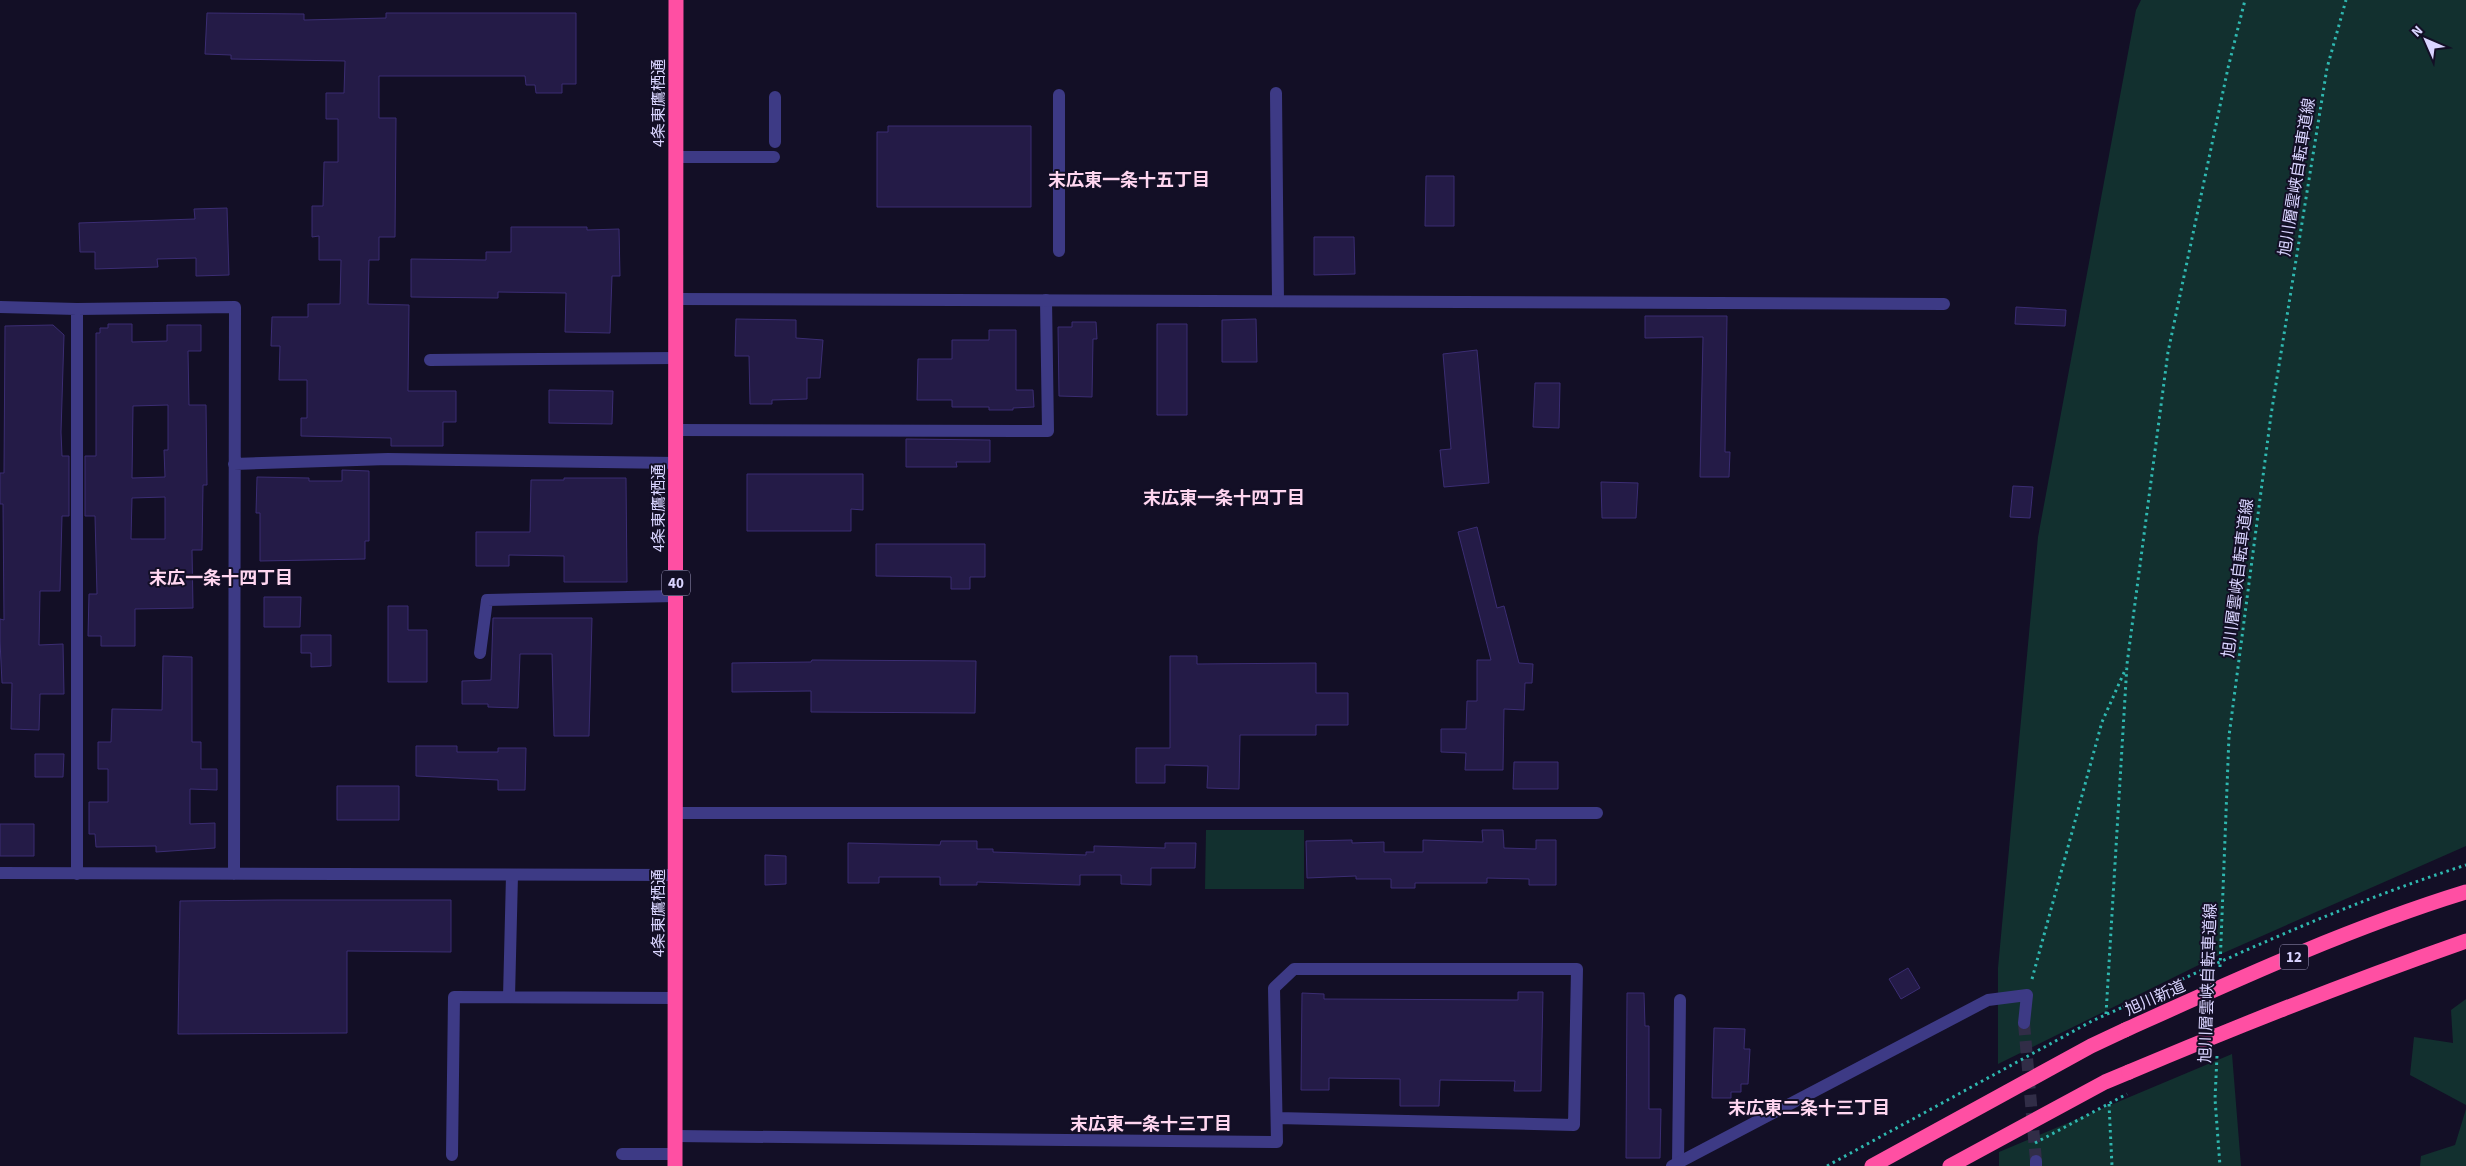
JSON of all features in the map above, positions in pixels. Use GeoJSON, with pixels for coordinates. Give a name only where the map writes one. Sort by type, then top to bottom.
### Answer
{"type":"FeatureCollection","features":[{"type":"Feature","properties":{"kind":"highway","name":"4条東鷹栖通"},"geometry":{"type":"LineString","coordinates":[[675,1160],[676,0]]}},
{"type":"Feature","properties":{"kind":"highway","name":"旭川新道"},"geometry":{"type":"LineString","coordinates":[[1872,1166],[2091,1046],[2125,1030],[2212,990],[2324,945],[2466,892]]}},
{"type":"Feature","properties":{"kind":"highway"},"geometry":{"type":"LineString","coordinates":[[1950,1166],[2106,1082],[2246,1022],[2357,979],[2466,941]]}},
{"type":"Feature","properties":{"kind":"street"},"geometry":{"type":"LineString","coordinates":[[1276,93],[1278,301]]}},
{"type":"Feature","properties":{"kind":"street"},"geometry":{"type":"LineString","coordinates":[[1059,95],[1059,252]]}},
{"type":"Feature","properties":{"kind":"street"},"geometry":{"type":"LineString","coordinates":[[774,142],[775,98]]}},
{"type":"Feature","properties":{"kind":"street"},"geometry":{"type":"LineString","coordinates":[[676,158],[774,157]]}},
{"type":"Feature","properties":{"kind":"street"},"geometry":{"type":"LineString","coordinates":[[676,299],[1944,304]]}},
{"type":"Feature","properties":{"kind":"street"},"geometry":{"type":"LineString","coordinates":[[676,430],[1048,431],[1046,300]]}},
{"type":"Feature","properties":{"kind":"street"},"geometry":{"type":"LineString","coordinates":[[0,307],[77,309],[235,307],[234,874]]}},
{"type":"Feature","properties":{"kind":"street"},"geometry":{"type":"LineString","coordinates":[[77,309],[77,874]]}},
{"type":"Feature","properties":{"kind":"street"},"geometry":{"type":"LineString","coordinates":[[430,360],[676,358]]}},
{"type":"Feature","properties":{"kind":"street"},"geometry":{"type":"LineString","coordinates":[[234,464],[388,459],[676,464]]}},
{"type":"Feature","properties":{"kind":"street"},"geometry":{"type":"LineString","coordinates":[[480,653],[487,600],[676,596]]}},
{"type":"Feature","properties":{"kind":"street"},"geometry":{"type":"LineString","coordinates":[[676,814],[1597,813]]}},
{"type":"Feature","properties":{"kind":"street"},"geometry":{"type":"LineString","coordinates":[[0,873],[676,875]]}},
{"type":"Feature","properties":{"kind":"street"},"geometry":{"type":"LineString","coordinates":[[509,998],[512,875]]}},
{"type":"Feature","properties":{"kind":"street"},"geometry":{"type":"LineString","coordinates":[[675,1136],[1277,1142],[1274,988],[1294,969],[1577,969],[1574,1125],[1277,1118]]}},
{"type":"Feature","properties":{"kind":"street"},"geometry":{"type":"LineString","coordinates":[[1680,1000],[1675,1165],[1988,1000],[2028,994],[2024,1022]]}},
{"type":"Feature","properties":{"kind":"street"},"geometry":{"type":"LineString","coordinates":[[452,1155],[454,997],[676,998]]}},
{"type":"Feature","properties":{"kind":"street"},"geometry":{"type":"LineString","coordinates":[[622,1154],[675,1160]]}},
{"type":"Feature","properties":{"kind":"path"},"geometry":{"type":"LineString","coordinates":[[2106,1014],[2127,664],[2168,352],[2228,68],[2245,0]]}},
{"type":"Feature","properties":{"kind":"path","name":"旭川層雲峡自転車道線"},"geometry":{"type":"LineString","coordinates":[[2220,973],[2229,736],[2232,707],[2272,405],[2327,68],[2346,0]]}},
{"type":"Feature","properties":{"kind":"path"},"geometry":{"type":"LineString","coordinates":[[2028,994],[2102,722],[2127,664]]}},
{"type":"Feature","properties":{"kind":"path"},"geometry":{"type":"LineString","coordinates":[[1827,1166],[2106,1014],[2242,950],[2326,915],[2466,865]]}},
{"type":"Feature","properties":{"kind":"path","name":"旭川層雲峡自転車道線"},"geometry":{"type":"LineString","coordinates":[[2217,1051],[2215,1099],[2220,1166]]}},
{"type":"Feature","properties":{"kind":"path"},"geometry":{"type":"LineString","coordinates":[[2033,1144],[2130,1093]]}},
{"type":"Feature","properties":{"kind":"path"},"geometry":{"type":"LineString","coordinates":[[2109,1104],[2112,1166]]}},
{"type":"Feature","properties":{"kind":"green space"},"geometry":{"type":"Polygon","coordinates":[[[2141,0],[2466,0],[2466,846],[2221,954],[1998,1064],[1998,968],[2038,537],[2136,10],[2141,0]]]}},
{"type":"Feature","properties":{"kind":"green space"},"geometry":{"type":"Polygon","coordinates":[[[1206,830],[1304,830],[1304,889],[1205,889],[1206,830]]]}},
{"type":"Feature","properties":{"kind":"green space"},"geometry":{"type":"Polygon","coordinates":[[[2466,999],[2466,1105],[2410,1075],[2414,1037],[2453,1043],[2451,1010],[2466,999]]]}},
{"type":"Feature","properties":{"kind":"green space"},"geometry":{"type":"Polygon","coordinates":[[[2232,1054],[2241,1166],[1999,1166],[1999,1152],[2232,1054]]]}},
{"type":"Feature","properties":{"kind":"green space"},"geometry":{"type":"Polygon","coordinates":[[[2466,1109],[2466,1166],[2420,1166],[2421,1156],[2455,1145],[2466,1109]]]}},
{"type":"Feature","properties":{"kind":"building"},"geometry":{"type":"Polygon","coordinates":[[[207,13],[304,14],[304,20],[386,18],[386,13],[576,13],[576,84],[562,84],[562,93],[536,93],[535,85],[526,85],[525,76],[379,76],[379,118],[396,118],[395,237],[379,237],[379,260],[369,260],[368,304],[409,305],[408,391],[456,391],[456,422],[443,422],[443,446],[391,446],[391,438],[301,436],[301,418],[307,418],[307,380],[279,380],[280,346],[271,346],[272,317],[308,317],[308,304],[340,304],[341,260],[319,260],[319,236],[312,237],[312,206],[323,206],[324,162],[338,162],[338,119],[326,119],[326,93],[344,93],[345,61],[231,59],[231,55],[205,54],[207,13]]]}},
{"type":"Feature","properties":{"kind":"building"},"geometry":{"type":"Polygon","coordinates":[[[888,126],[1031,126],[1031,207],[877,207],[877,132],[888,132],[888,126]]]}},
{"type":"Feature","properties":{"kind":"building"},"geometry":{"type":"Polygon","coordinates":[[[1426,176],[1454,176],[1454,226],[1425,226],[1426,176]]]}},
{"type":"Feature","properties":{"kind":"building"},"geometry":{"type":"Polygon","coordinates":[[[227,208],[229,275],[196,276],[196,258],[157,259],[158,267],[95,269],[95,252],[80,252],[79,223],[195,219],[194,209],[227,208]]]}},
{"type":"Feature","properties":{"kind":"building"},"geometry":{"type":"Polygon","coordinates":[[[511,227],[587,227],[587,230],[619,229],[620,276],[612,276],[610,333],[565,332],[566,293],[498,292],[498,298],[411,297],[411,259],[486,260],[486,252],[511,252],[511,227]]]}},
{"type":"Feature","properties":{"kind":"building"},"geometry":{"type":"Polygon","coordinates":[[[1314,237],[1354,237],[1355,274],[1314,275],[1314,237]]]}},
{"type":"Feature","properties":{"kind":"building"},"geometry":{"type":"Polygon","coordinates":[[[2016,307],[2066,310],[2065,326],[2015,324],[2016,307]]]}},
{"type":"Feature","properties":{"kind":"building"},"geometry":{"type":"Polygon","coordinates":[[[1645,316],[1727,316],[1725,452],[1730,452],[1729,477],[1700,477],[1703,337],[1645,338],[1645,316]]]}},
{"type":"Feature","properties":{"kind":"building"},"geometry":{"type":"Polygon","coordinates":[[[736,319],[796,320],[796,338],[823,340],[820,378],[807,378],[807,399],[772,400],[772,404],[750,404],[749,356],[735,356],[736,319]]]}},
{"type":"Feature","properties":{"kind":"building"},"geometry":{"type":"Polygon","coordinates":[[[1256,319],[1257,362],[1222,362],[1222,320],[1256,319]]]}},
{"type":"Feature","properties":{"kind":"building"},"geometry":{"type":"Polygon","coordinates":[[[1072,322],[1096,322],[1097,339],[1093,339],[1092,397],[1059,396],[1058,327],[1072,327],[1072,322]]]}},
{"type":"Feature","properties":{"kind":"building"},"geometry":{"type":"Polygon","coordinates":[[[108,324],[132,324],[132,342],[167,341],[167,325],[201,325],[201,351],[188,351],[189,405],[206,405],[207,485],[203,485],[202,550],[192,550],[193,608],[135,609],[135,646],[101,646],[101,636],[88,636],[89,594],[97,594],[95,516],[85,516],[85,456],[96,456],[96,333],[100,333],[100,328],[108,328],[108,324]],[[168,405],[133,406],[132,478],[165,477],[164,450],[168,450],[168,405]],[[165,497],[132,498],[131,539],[165,539],[165,497]]]}},
{"type":"Feature","properties":{"kind":"building"},"geometry":{"type":"Polygon","coordinates":[[[1157,324],[1187,324],[1187,415],[1157,415],[1157,324]]]}},
{"type":"Feature","properties":{"kind":"building"},"geometry":{"type":"Polygon","coordinates":[[[53,325],[64,335],[61,432],[62,456],[69,456],[69,516],[62,516],[60,591],[40,591],[39,645],[63,644],[64,694],[40,694],[39,730],[11,729],[12,683],[2,683],[0,641],[0,619],[4,620],[3,504],[0,504],[0,473],[4,473],[5,326],[53,325]]]}},
{"type":"Feature","properties":{"kind":"building"},"geometry":{"type":"Polygon","coordinates":[[[989,330],[1016,330],[1016,390],[1033,390],[1034,407],[1013,408],[1013,410],[989,410],[989,407],[952,407],[952,400],[917,400],[918,359],[952,359],[952,340],[989,340],[989,330]]]}},
{"type":"Feature","properties":{"kind":"building"},"geometry":{"type":"Polygon","coordinates":[[[1477,350],[1489,483],[1444,487],[1440,450],[1451,449],[1443,354],[1477,350]]]}},
{"type":"Feature","properties":{"kind":"building"},"geometry":{"type":"Polygon","coordinates":[[[1535,383],[1560,383],[1559,428],[1533,427],[1535,383]]]}},
{"type":"Feature","properties":{"kind":"building"},"geometry":{"type":"Polygon","coordinates":[[[549,390],[613,391],[612,424],[549,423],[549,390]]]}},
{"type":"Feature","properties":{"kind":"building"},"geometry":{"type":"Polygon","coordinates":[[[906,439],[990,440],[990,462],[956,462],[957,467],[906,467],[906,439]]]}},
{"type":"Feature","properties":{"kind":"building"},"geometry":{"type":"Polygon","coordinates":[[[342,470],[369,471],[369,541],[365,541],[365,559],[260,561],[260,513],[256,513],[257,477],[309,478],[309,481],[342,481],[342,470]]]}},
{"type":"Feature","properties":{"kind":"building"},"geometry":{"type":"Polygon","coordinates":[[[747,474],[863,474],[863,510],[851,509],[851,531],[747,531],[747,474]]]}},
{"type":"Feature","properties":{"kind":"building"},"geometry":{"type":"Polygon","coordinates":[[[564,478],[626,478],[627,582],[564,582],[564,556],[509,555],[509,566],[476,566],[476,532],[530,532],[531,480],[564,480],[564,478]]]}},
{"type":"Feature","properties":{"kind":"building"},"geometry":{"type":"Polygon","coordinates":[[[1601,482],[1638,483],[1636,518],[1602,518],[1601,482]]]}},
{"type":"Feature","properties":{"kind":"building"},"geometry":{"type":"Polygon","coordinates":[[[2013,486],[2033,487],[2030,518],[2010,517],[2013,486]]]}},
{"type":"Feature","properties":{"kind":"building"},"geometry":{"type":"Polygon","coordinates":[[[1477,527],[1497,608],[1504,606],[1519,663],[1533,664],[1532,683],[1525,683],[1524,710],[1504,709],[1503,770],[1465,770],[1466,753],[1441,752],[1441,729],[1466,729],[1467,701],[1477,701],[1477,660],[1491,660],[1458,532],[1477,527]]]}},
{"type":"Feature","properties":{"kind":"building"},"geometry":{"type":"Polygon","coordinates":[[[876,544],[985,544],[985,577],[970,577],[970,589],[951,589],[951,577],[876,576],[876,544]]]}},
{"type":"Feature","properties":{"kind":"building"},"geometry":{"type":"Polygon","coordinates":[[[264,597],[301,597],[300,627],[264,627],[264,597]]]}},
{"type":"Feature","properties":{"kind":"building"},"geometry":{"type":"Polygon","coordinates":[[[388,606],[408,606],[408,630],[427,630],[427,682],[388,682],[388,606]]]}},
{"type":"Feature","properties":{"kind":"building"},"geometry":{"type":"Polygon","coordinates":[[[493,618],[592,618],[589,736],[554,736],[552,654],[520,654],[518,708],[488,707],[488,704],[462,704],[462,681],[491,680],[493,618]]]}},
{"type":"Feature","properties":{"kind":"building"},"geometry":{"type":"Polygon","coordinates":[[[301,635],[331,635],[331,666],[311,667],[311,653],[301,653],[301,635]]]}},
{"type":"Feature","properties":{"kind":"building"},"geometry":{"type":"Polygon","coordinates":[[[163,656],[192,657],[192,742],[201,742],[201,769],[217,769],[217,790],[190,789],[190,824],[215,823],[215,848],[156,852],[156,846],[96,847],[95,834],[89,834],[89,802],[108,802],[108,769],[98,769],[98,742],[111,742],[112,709],[162,710],[163,656]]]}},
{"type":"Feature","properties":{"kind":"building"},"geometry":{"type":"Polygon","coordinates":[[[1170,656],[1197,656],[1197,664],[1316,663],[1316,693],[1348,693],[1348,725],[1316,725],[1316,735],[1240,735],[1239,789],[1207,788],[1208,766],[1165,765],[1165,783],[1136,783],[1136,748],[1170,748],[1170,656]]]}},
{"type":"Feature","properties":{"kind":"building"},"geometry":{"type":"Polygon","coordinates":[[[812,660],[976,661],[975,713],[811,712],[811,691],[732,692],[732,663],[811,662],[812,660]]]}},
{"type":"Feature","properties":{"kind":"building"},"geometry":{"type":"Polygon","coordinates":[[[416,746],[457,746],[457,752],[498,752],[498,748],[526,748],[525,790],[498,790],[498,780],[416,776],[416,746]]]}},
{"type":"Feature","properties":{"kind":"building"},"geometry":{"type":"Polygon","coordinates":[[[35,754],[64,754],[63,777],[35,777],[35,754]]]}},
{"type":"Feature","properties":{"kind":"building"},"geometry":{"type":"Polygon","coordinates":[[[1514,762],[1558,762],[1558,789],[1513,789],[1514,762]]]}},
{"type":"Feature","properties":{"kind":"building"},"geometry":{"type":"Polygon","coordinates":[[[337,786],[399,786],[399,820],[337,820],[337,786]]]}},
{"type":"Feature","properties":{"kind":"building"},"geometry":{"type":"Polygon","coordinates":[[[0,824],[34,824],[34,856],[0,856],[0,824]]]}},
{"type":"Feature","properties":{"kind":"building"},"geometry":{"type":"Polygon","coordinates":[[[1482,830],[1503,830],[1504,848],[1536,849],[1536,840],[1556,840],[1556,885],[1529,885],[1529,879],[1487,878],[1487,883],[1415,883],[1415,888],[1391,888],[1391,879],[1356,879],[1356,876],[1307,878],[1306,841],[1352,840],[1352,843],[1384,842],[1384,852],[1423,852],[1423,840],[1483,842],[1482,830]]]}},
{"type":"Feature","properties":{"kind":"building"},"geometry":{"type":"Polygon","coordinates":[[[941,841],[977,841],[977,849],[993,849],[993,852],[1086,855],[1086,852],[1094,852],[1094,846],[1165,848],[1165,843],[1196,843],[1195,868],[1151,868],[1151,885],[1121,884],[1121,875],[1080,875],[1080,885],[977,882],[977,885],[940,885],[940,877],[879,877],[879,883],[848,883],[848,843],[940,845],[941,841]]]}},
{"type":"Feature","properties":{"kind":"building"},"geometry":{"type":"Polygon","coordinates":[[[765,855],[786,856],[786,884],[765,885],[765,855]]]}},
{"type":"Feature","properties":{"kind":"building"},"geometry":{"type":"Polygon","coordinates":[[[451,900],[451,952],[347,951],[347,1033],[178,1034],[180,901],[451,900]]]}},
{"type":"Feature","properties":{"kind":"building"},"geometry":{"type":"Polygon","coordinates":[[[1908,968],[1920,988],[1901,999],[1889,979],[1908,968]]]}},
{"type":"Feature","properties":{"kind":"building"},"geometry":{"type":"Polygon","coordinates":[[[1518,992],[1543,992],[1541,1091],[1514,1091],[1515,1081],[1440,1080],[1439,1106],[1400,1106],[1400,1079],[1329,1078],[1329,1090],[1301,1090],[1302,993],[1324,994],[1324,999],[1518,1000],[1518,992]]]}},
{"type":"Feature","properties":{"kind":"building"},"geometry":{"type":"Polygon","coordinates":[[[1627,993],[1644,993],[1645,1026],[1649,1026],[1649,1109],[1661,1109],[1660,1158],[1626,1158],[1627,993]]]}},
{"type":"Feature","properties":{"kind":"building"},"geometry":{"type":"Polygon","coordinates":[[[1714,1028],[1745,1029],[1744,1049],[1750,1049],[1748,1084],[1741,1084],[1741,1092],[1731,1092],[1731,1098],[1712,1098],[1714,1028]]]}},
{"type":"Feature","properties":{"kind":"tunnel"},"geometry":{"type":"LineString","coordinates":[[2024,1023],[2036,1161]]}},
{"type":"Feature","properties":{"kind":"district","name":"末広東一条十五丁目"},"geometry":{"type":"Point","coordinates":[1129,180]}},
{"type":"Feature","properties":{"kind":"district","name":"末広東一条十四丁目"},"geometry":{"type":"Point","coordinates":[1224,498]}},
{"type":"Feature","properties":{"kind":"district","name":"末広一条十四丁目"},"geometry":{"type":"Point","coordinates":[221,578]}},
{"type":"Feature","properties":{"kind":"district","name":"末広東二条十三丁目"},"geometry":{"type":"Point","coordinates":[1809,1108]}},
{"type":"Feature","properties":{"kind":"district","name":"末広東一条十三丁目"},"geometry":{"type":"Point","coordinates":[1151,1124]}}]}
